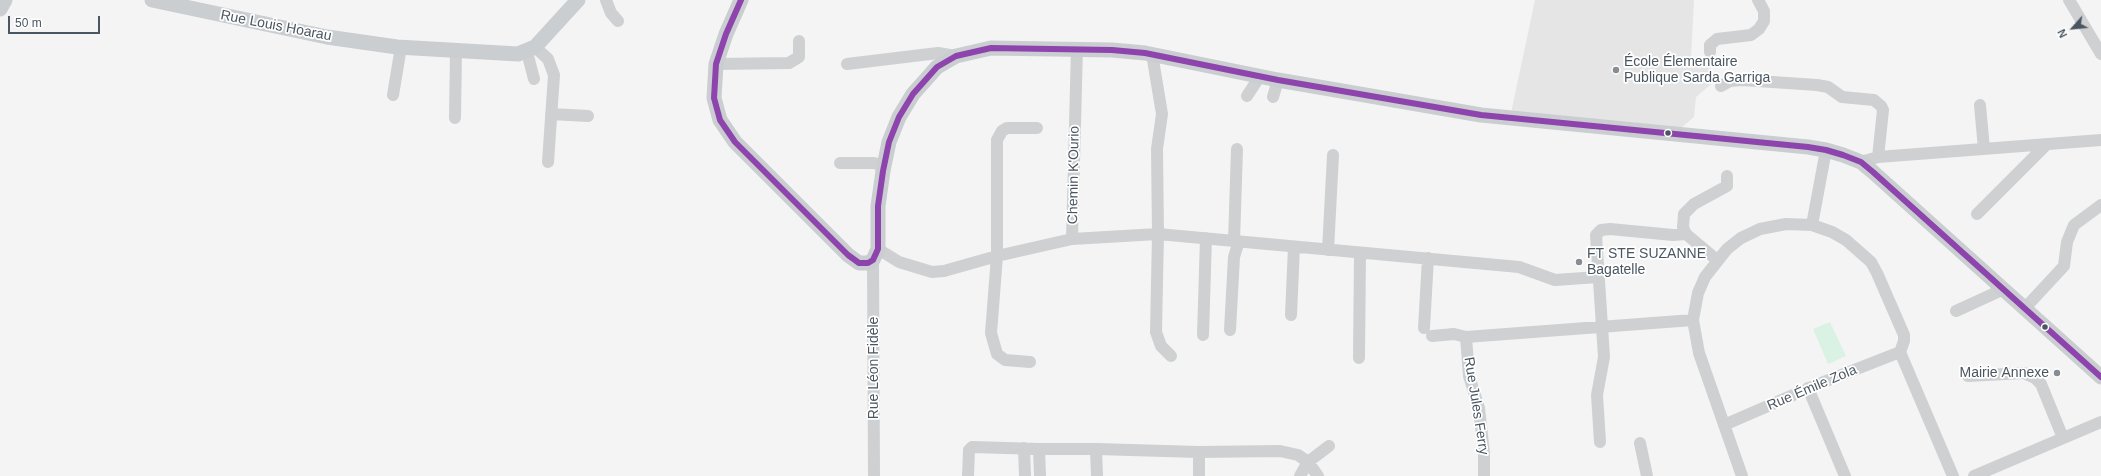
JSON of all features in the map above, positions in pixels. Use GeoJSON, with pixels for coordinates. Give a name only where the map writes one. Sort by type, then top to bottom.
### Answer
{"type":"FeatureCollection","features":[{"type":"Feature","properties":{"kind":"main road"},"geometry":{"type":"LineString","coordinates":[[0,9],[5,0]]}},
{"type":"Feature","properties":{"kind":"main road","name":"Rue Louis Hoarau"},"geometry":{"type":"LineString","coordinates":[[152,0],[327,37],[401,47],[518,54],[531,50]]}},
{"type":"Feature","properties":{"kind":"main road"},"geometry":{"type":"LineString","coordinates":[[531,50],[578,0]]}},
{"type":"Feature","properties":{"kind":"main road"},"geometry":{"type":"LineString","coordinates":[[741,0],[726,34],[716,64],[714,98],[720,120],[727,132],[848,255],[859,262],[868,263],[875,255],[878,206],[884,166],[890,142],[899,117],[913,94],[937,67],[956,56],[991,48],[1077,48],[1152,54],[1278,80],[1481,116],[1826,150],[1861,162],[2101,377]]}},
{"type":"Feature","properties":{"kind":"street"},"geometry":{"type":"LineString","coordinates":[[606,0],[611,13],[618,21]]}},
{"type":"Feature","properties":{"kind":"street"},"geometry":{"type":"LineString","coordinates":[[1710,52],[1710,46],[1717,39],[1751,35],[1759,28],[1764,21],[1764,11],[1758,0]]}},
{"type":"Feature","properties":{"kind":"street"},"geometry":{"type":"LineString","coordinates":[[2070,0],[2101,54]]}},
{"type":"Feature","properties":{"kind":"street"},"geometry":{"type":"LineString","coordinates":[[716,64],[794,62],[799,57],[799,41]]}},
{"type":"Feature","properties":{"kind":"street"},"geometry":{"type":"LineString","coordinates":[[393,94],[401,47]]}},
{"type":"Feature","properties":{"kind":"street","name":"Chemin K'Ourio"},"geometry":{"type":"LineString","coordinates":[[1077,48],[1072,239],[1158,234],[1519,267],[1555,280],[1598,277]]}},
{"type":"Feature","properties":{"kind":"street"},"geometry":{"type":"LineString","coordinates":[[534,79],[531,50],[543,52],[553,66],[554,75],[548,162]]}},
{"type":"Feature","properties":{"kind":"street"},"geometry":{"type":"LineString","coordinates":[[455,118],[456,51]]}},
{"type":"Feature","properties":{"kind":"street"},"geometry":{"type":"LineString","coordinates":[[847,64],[938,53],[956,56]]}},
{"type":"Feature","properties":{"kind":"street"},"geometry":{"type":"LineString","coordinates":[[1152,54],[1162,114],[1157,149],[1158,234],[1156,332],[1161,346],[1171,356]]}},
{"type":"Feature","properties":{"kind":"street"},"geometry":{"type":"LineString","coordinates":[[1247,96],[1260,76]]}},
{"type":"Feature","properties":{"kind":"street"},"geometry":{"type":"LineString","coordinates":[[1273,97],[1278,80]]}},
{"type":"Feature","properties":{"kind":"street"},"geometry":{"type":"LineString","coordinates":[[1721,86],[1730,81],[1742,80],[1817,85],[1828,87],[1842,97],[1874,100],[1883,110],[1878,157]]}},
{"type":"Feature","properties":{"kind":"street"},"geometry":{"type":"LineString","coordinates":[[1980,105],[1984,148]]}},
{"type":"Feature","properties":{"kind":"street"},"geometry":{"type":"LineString","coordinates":[[551,118],[588,116]]}},
{"type":"Feature","properties":{"kind":"street"},"geometry":{"type":"LineString","coordinates":[[551,118],[569,122]]}},
{"type":"Feature","properties":{"kind":"street"},"geometry":{"type":"LineString","coordinates":[[1030,362],[1005,360],[997,354],[992,342],[991,333],[997,256],[998,135],[1007,128],[1037,128]]}},
{"type":"Feature","properties":{"kind":"street"},"geometry":{"type":"LineString","coordinates":[[1861,162],[1878,157],[2101,140]]}},
{"type":"Feature","properties":{"kind":"street"},"geometry":{"type":"LineString","coordinates":[[1977,214],[2047,144]]}},
{"type":"Feature","properties":{"kind":"street"},"geometry":{"type":"LineString","coordinates":[[1230,330],[1236,241],[1237,149]]}},
{"type":"Feature","properties":{"kind":"street"},"geometry":{"type":"LineString","coordinates":[[1812,226],[1826,150]]}},
{"type":"Feature","properties":{"kind":"street"},"geometry":{"type":"LineString","coordinates":[[1328,250],[1333,155]]}},
{"type":"Feature","properties":{"kind":"street"},"geometry":{"type":"LineString","coordinates":[[840,163],[874,163],[884,166]]}},
{"type":"Feature","properties":{"kind":"street"},"geometry":{"type":"LineString","coordinates":[[1717,260],[1686,234],[1683,227],[1684,214],[1694,204],[1727,186],[1727,176]]}},
{"type":"Feature","properties":{"kind":"street"},"geometry":{"type":"LineString","coordinates":[[2025,308],[2064,266],[2067,242],[2074,225],[2101,205]]}},
{"type":"Feature","properties":{"kind":"street"},"geometry":{"type":"LineString","coordinates":[[1742,476],[1699,353],[1693,320],[1698,293],[1705,277],[1727,248],[1741,238],[1760,229],[1786,224],[1812,226],[1832,232],[1846,240],[1871,262],[1901,327],[1904,341],[1900,352],[1953,476]]}},
{"type":"Feature","properties":{"kind":"street"},"geometry":{"type":"LineString","coordinates":[[1600,442],[1597,395],[1603,366],[1602,327],[1595,242],[1596,235],[1601,230],[1610,229],[1673,235],[1686,234]]}},
{"type":"Feature","properties":{"kind":"street"},"geometry":{"type":"LineString","coordinates":[[1203,335],[1206,238]]}},
{"type":"Feature","properties":{"kind":"street"},"geometry":{"type":"LineString","coordinates":[[875,255],[932,272],[944,271],[997,256],[1072,239]]}},
{"type":"Feature","properties":{"kind":"street"},"geometry":{"type":"LineString","coordinates":[[1290,315],[1294,247]]}},
{"type":"Feature","properties":{"kind":"street"},"geometry":{"type":"LineString","coordinates":[[1359,358],[1360,253]]}},
{"type":"Feature","properties":{"kind":"street","name":"Rue Léon Fidèle"},"geometry":{"type":"LineString","coordinates":[[874,476],[875,255]]}},
{"type":"Feature","properties":{"kind":"street","name":"Rue Jules Ferry"},"geometry":{"type":"LineString","coordinates":[[1428,258],[1428,332],[1454,334],[1466,337],[1693,320]]}},
{"type":"Feature","properties":{"kind":"street"},"geometry":{"type":"LineString","coordinates":[[1956,311],[2004,289]]}},
{"type":"Feature","properties":{"kind":"street","name":"Rue Jules Ferry"},"geometry":{"type":"LineString","coordinates":[[1466,337],[1469,376],[1479,408],[1484,453],[1484,476]]}},
{"type":"Feature","properties":{"kind":"street","name":"Rue Émile Zola"},"geometry":{"type":"LineString","coordinates":[[1724,425],[1808,388],[1900,352]]}},
{"type":"Feature","properties":{"kind":"street"},"geometry":{"type":"LineString","coordinates":[[1968,376],[2024,373],[2035,378],[2041,384],[2063,438]]}},
{"type":"Feature","properties":{"kind":"street"},"geometry":{"type":"LineString","coordinates":[[1808,388],[1845,476]]}},
{"type":"Feature","properties":{"kind":"street"},"geometry":{"type":"LineString","coordinates":[[1974,476],[2101,422]]}},
{"type":"Feature","properties":{"kind":"street"},"geometry":{"type":"LineString","coordinates":[[1640,443],[1647,476]]}},
{"type":"Feature","properties":{"kind":"street"},"geometry":{"type":"LineString","coordinates":[[1300,476],[1308,462],[1329,446]]}},
{"type":"Feature","properties":{"kind":"street"},"geometry":{"type":"LineString","coordinates":[[968,476],[968,450],[972,447],[1199,452],[1280,451],[1298,455],[1308,462],[1318,476]]}},
{"type":"Feature","properties":{"kind":"street"},"geometry":{"type":"LineString","coordinates":[[1024,448],[1025,476]]}},
{"type":"Feature","properties":{"kind":"street"},"geometry":{"type":"LineString","coordinates":[[1039,449],[1040,476]]}},
{"type":"Feature","properties":{"kind":"street"},"geometry":{"type":"LineString","coordinates":[[1096,449],[1097,476]]}},
{"type":"Feature","properties":{"kind":"street"},"geometry":{"type":"LineString","coordinates":[[1199,452],[1199,476]]}},
{"type":"Feature","properties":{"kind":"shaded area","name":"École Élementaire Publique Sarda Garriga"},"geometry":{"type":"Polygon","coordinates":[[[1535,0],[1694,0],[1691,58],[1707,61],[1716,80],[1696,97],[1694,117],[1680,129],[1511,113],[1535,0]]]}},
{"type":"Feature","properties":{"kind":"green space"},"geometry":{"type":"Polygon","coordinates":[[[1830,322],[1846,356],[1828,364],[1813,329],[1830,322]]]}},
{"type":"Feature","properties":{"kind":"transit line"},"geometry":{"type":"LineString","coordinates":[[741,0],[726,34],[716,64],[714,98],[720,120],[735,142],[848,255],[859,263],[868,263],[873,260],[878,249],[878,206],[889,142],[899,117],[913,94],[937,67],[956,56],[991,48],[1112,50],[1145,53],[1278,80],[1481,115],[1808,147],[1843,155],[1861,162],[1873,172],[2101,377]]}},
{"type":"Feature","properties":{"kind":"place","name":"École Élementaire Publique Sarda Garriga"},"geometry":{"type":"Point","coordinates":[1616,70]}},
{"type":"Feature","properties":{"kind":"place","name":"FT STE SUZANNE Bagatelle"},"geometry":{"type":"Point","coordinates":[1579,262]}},
{"type":"Feature","properties":{"kind":"place","name":"Mairie Annexe"},"geometry":{"type":"Point","coordinates":[2057,373]}}]}
